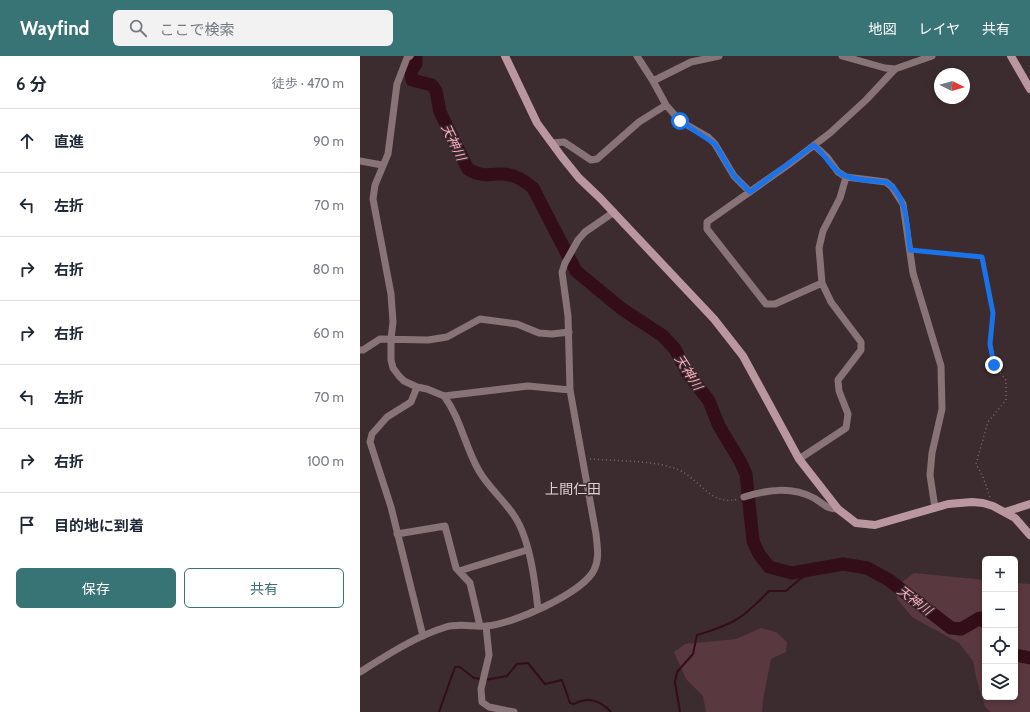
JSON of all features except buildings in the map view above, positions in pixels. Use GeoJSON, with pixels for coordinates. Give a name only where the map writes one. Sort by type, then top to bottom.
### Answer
{"type":"FeatureCollection","features":[{"type":"Feature","properties":{"kind":"street"},"geometry":{"type":"LineString","coordinates":[[637,56],[654,81],[666,106],[680,121],[715,144],[734,176],[750,192]]}},
{"type":"Feature","properties":{"kind":"street"},"geometry":{"type":"LineString","coordinates":[[654,81],[691,62],[719,56]]}},
{"type":"Feature","properties":{"kind":"street"},"geometry":{"type":"LineString","coordinates":[[842,56],[856,58],[885,68],[895,69],[932,56]]}},
{"type":"Feature","properties":{"kind":"street"},"geometry":{"type":"LineString","coordinates":[[1011,56],[1030,89]]}},
{"type":"Feature","properties":{"kind":"street"},"geometry":{"type":"LineString","coordinates":[[407,57],[397,84],[388,154],[382,165],[373,199],[374,213],[391,294],[393,322],[391,339],[393,368],[404,381],[444,396],[452,406],[479,470],[516,518],[528,550],[538,609]]}},
{"type":"Feature","properties":{"kind":"street"},"geometry":{"type":"LineString","coordinates":[[506,57],[537,124],[579,178],[614,212],[714,318],[743,356],[799,459],[838,509],[856,523],[875,524],[935,508],[972,502],[993,506],[1005,512],[1015,518],[1030,535]]}},
{"type":"Feature","properties":{"kind":"street"},"geometry":{"type":"LineString","coordinates":[[822,283],[775,304],[766,304],[707,229],[707,222],[830,133],[866,100],[895,69]]}},
{"type":"Feature","properties":{"kind":"street"},"geometry":{"type":"LineString","coordinates":[[552,143],[564,142],[591,160],[597,159],[639,122],[666,106]]}},
{"type":"Feature","properties":{"kind":"street"},"geometry":{"type":"LineString","coordinates":[[814,145],[827,157],[838,172],[846,177],[886,182],[892,187],[902,204],[918,292],[941,366],[942,409],[932,453],[930,475],[935,508]]}},
{"type":"Feature","properties":{"kind":"street"},"geometry":{"type":"LineString","coordinates":[[360,161],[382,165]]}},
{"type":"Feature","properties":{"kind":"street"},"geometry":{"type":"LineString","coordinates":[[799,459],[846,428],[848,414],[839,391],[838,380],[861,350],[861,342],[831,302],[822,283],[819,248],[823,231],[840,198],[846,177]]}},
{"type":"Feature","properties":{"kind":"street"},"geometry":{"type":"LineString","coordinates":[[360,672],[423,636],[448,626],[483,626],[506,622],[552,604],[588,578],[596,565],[598,557],[596,534],[584,458],[570,390],[568,316],[562,272],[570,254],[585,232],[614,212]]}},
{"type":"Feature","properties":{"kind":"street"},"geometry":{"type":"LineString","coordinates":[[360,350],[364,350],[380,340],[438,339],[447,337],[480,319],[517,324],[539,332],[569,332]]}},
{"type":"Feature","properties":{"kind":"street"},"geometry":{"type":"LineString","coordinates":[[444,396],[528,386],[570,390]]}},
{"type":"Feature","properties":{"kind":"street"},"geometry":{"type":"LineString","coordinates":[[417,387],[411,402],[387,417],[372,434],[370,442],[391,507],[423,636]]}},
{"type":"Feature","properties":{"kind":"street"},"geometry":{"type":"LineString","coordinates":[[744,497],[773,490],[798,492],[814,499],[829,509],[838,509]]}},
{"type":"Feature","properties":{"kind":"street"},"geometry":{"type":"LineString","coordinates":[[1005,512],[1030,504]]}},
{"type":"Feature","properties":{"kind":"street"},"geometry":{"type":"LineString","coordinates":[[397,534],[445,526],[456,568],[470,583],[483,626],[489,655],[481,689],[482,702],[489,707],[513,712]]}},
{"type":"Feature","properties":{"kind":"street"},"geometry":{"type":"LineString","coordinates":[[459,571],[528,550]]}},
{"type":"Feature","properties":{"kind":"path"},"geometry":{"type":"LineString","coordinates":[[910,250],[982,257],[993,313],[990,344],[994,365],[1006,380],[1006,400],[988,422],[976,464],[983,477],[993,506]]}},
{"type":"Feature","properties":{"kind":"path"},"geometry":{"type":"LineString","coordinates":[[584,458],[671,467],[690,477],[701,488],[721,500],[730,501],[744,497]]}},
{"type":"Feature","properties":{"kind":"shaded area"},"geometry":{"type":"Polygon","coordinates":[[[914,573],[982,580],[982,697],[973,661],[959,643],[912,617],[897,599],[898,585],[914,573]]]}},
{"type":"Feature","properties":{"kind":"shaded area"},"geometry":{"type":"Polygon","coordinates":[[[1018,583],[1030,584],[1030,712],[991,712],[985,707],[983,700],[1018,700],[1018,583]]]}},
{"type":"Feature","properties":{"kind":"shaded area"},"geometry":{"type":"Polygon","coordinates":[[[761,628],[776,632],[787,642],[786,652],[771,659],[762,712],[706,712],[703,696],[686,679],[674,652],[685,644],[736,639],[761,628]]]}},
{"type":"Feature","properties":{"kind":"waterway","name":"天神川"},"geometry":{"type":"LineString","coordinates":[[416,56],[416,64],[411,70],[412,80],[432,85],[436,91],[440,112],[468,169],[476,173],[490,175],[503,174],[512,176],[526,182],[533,188],[576,271],[622,309],[663,336],[675,349],[687,372],[709,401],[719,426],[746,474],[753,541],[759,554],[769,567],[792,573],[843,564],[867,568],[889,580],[951,628],[961,629],[980,618],[982,620]]}},
{"type":"Feature","properties":{"kind":"waterway"},"geometry":{"type":"LineString","coordinates":[[680,712],[675,682],[677,672],[693,654],[697,635],[729,624],[752,608],[769,591],[786,591],[800,579],[814,571]]}},
{"type":"Feature","properties":{"kind":"waterway","name":"天神川"},"geometry":{"type":"LineString","coordinates":[[1018,656],[1030,658]]}},
{"type":"Feature","properties":{"kind":"waterway"},"geometry":{"type":"LineString","coordinates":[[485,680],[507,676],[517,664],[528,663],[545,684],[562,680],[570,703],[574,704],[584,700],[594,701],[603,705],[611,712]]}},
{"type":"Feature","properties":{"kind":"waterway"},"geometry":{"type":"LineString","coordinates":[[439,712],[455,667],[460,667],[474,678],[481,679]]}},
{"type":"Feature","properties":{"kind":"district","name":"上間仁田"},"geometry":{"type":"Point","coordinates":[573,489]}},
{"type":"Feature","properties":{"kind":"route"},"geometry":{"type":"LineString","coordinates":[[680,121],[715,144],[734,176],[750,192],[814,145],[827,157],[838,172],[846,177],[886,182],[890,184],[898,195],[902,204],[910,250],[982,257],[993,313],[990,344],[994,365]]}}]}
